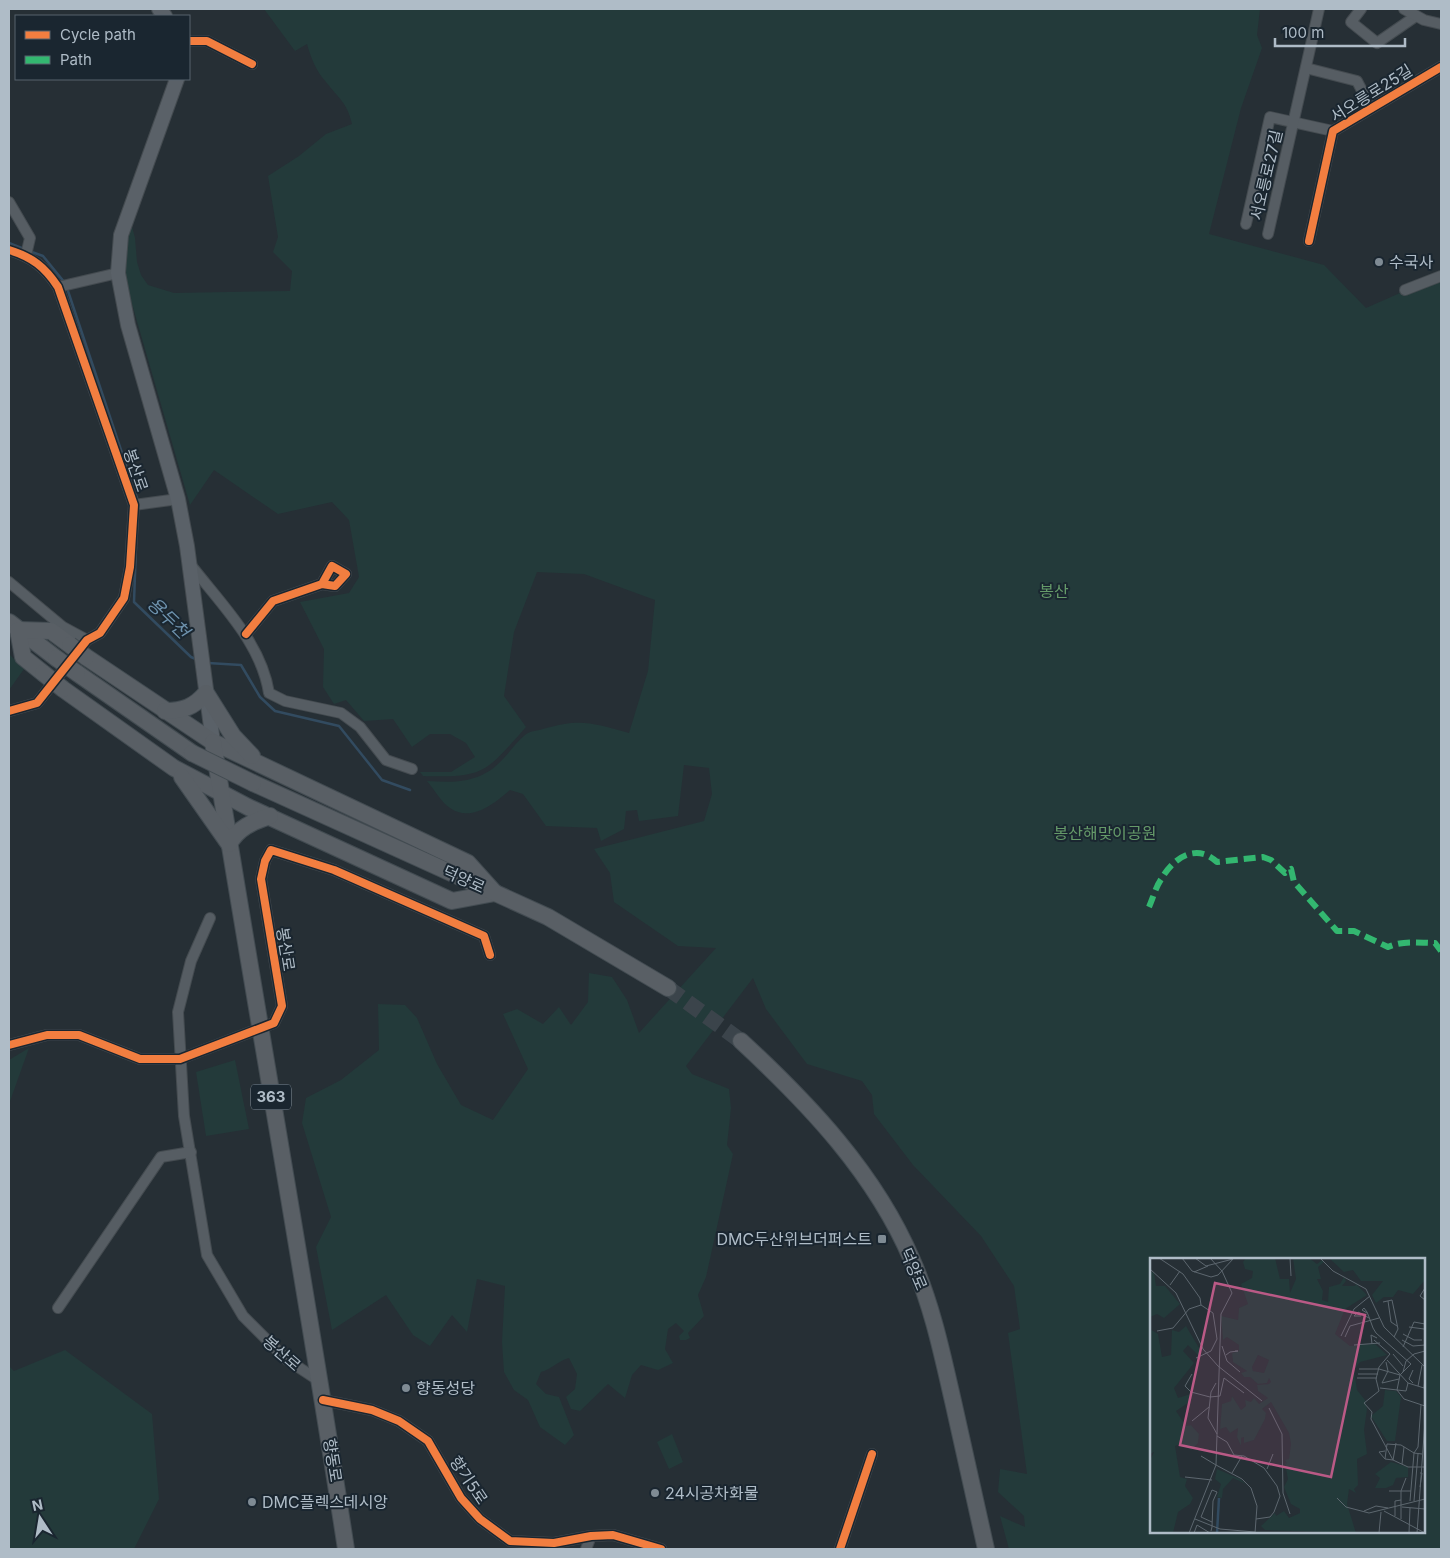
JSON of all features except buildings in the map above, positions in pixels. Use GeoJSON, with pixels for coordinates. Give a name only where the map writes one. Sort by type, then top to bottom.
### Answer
{"type":"FeatureCollection","features":[{"type":"Feature","properties":{"kind":"main road","name":"봉산로"},"geometry":{"type":"LineString","coordinates":[[177,80],[121,235],[118,273],[128,325],[178,499],[189,563],[229,844],[323,1400]]}},
{"type":"Feature","properties":{"kind":"main road"},"geometry":{"type":"LineString","coordinates":[[13,626],[51,631],[165,712],[213,742],[468,863],[495,893],[452,901],[221,794],[174,768],[63,689],[23,657],[13,626]]}},
{"type":"Feature","properties":{"kind":"main road","name":"덕양로"},"geometry":{"type":"LineString","coordinates":[[13,626],[192,753],[252,783],[548,917],[668,988]]}},
{"type":"Feature","properties":{"kind":"main road"},"geometry":{"type":"LineString","coordinates":[[165,712],[189,708],[206,693],[234,736],[252,756],[266,767]]}},
{"type":"Feature","properties":{"kind":"main road"},"geometry":{"type":"LineString","coordinates":[[174,768],[190,786],[229,844],[236,832],[256,820],[270,816]]}},
{"type":"Feature","properties":{"kind":"main road","name":"덕양로"},"geometry":{"type":"LineString","coordinates":[[741,1040],[797,1092],[838,1139],[880,1200],[912,1259],[934,1317],[986,1549]]}},
{"type":"Feature","properties":{"kind":"main road","name":"향동로"},"geometry":{"type":"LineString","coordinates":[[323,1400],[346,1549]]}},
{"type":"Feature","properties":{"kind":"street","name":"서오릉로27길"},"geometry":{"type":"LineString","coordinates":[[1268,234],[1319,9]]}},
{"type":"Feature","properties":{"kind":"street"},"geometry":{"type":"LineString","coordinates":[[1361,9],[1351,22],[1377,43],[1416,16]]}},
{"type":"Feature","properties":{"kind":"street"},"geometry":{"type":"LineString","coordinates":[[1404,9],[1416,16],[1441,24]]}},
{"type":"Feature","properties":{"kind":"street"},"geometry":{"type":"LineString","coordinates":[[190,41],[207,41],[252,64]]}},
{"type":"Feature","properties":{"kind":"street","name":"서오릉로25길"},"geometry":{"type":"LineString","coordinates":[[1309,240],[1333,130],[1441,67]]}},
{"type":"Feature","properties":{"kind":"street"},"geometry":{"type":"LineString","coordinates":[[1306,68],[1357,81],[1371,108]]}},
{"type":"Feature","properties":{"kind":"street","name":"서오릉로27길"},"geometry":{"type":"LineString","coordinates":[[1246,224],[1270,117],[1294,121]]}},
{"type":"Feature","properties":{"kind":"street"},"geometry":{"type":"LineString","coordinates":[[1294,121],[1333,130]]}},
{"type":"Feature","properties":{"kind":"street"},"geometry":{"type":"LineString","coordinates":[[9,202],[30,238],[26,255]]}},
{"type":"Feature","properties":{"kind":"street","name":"봉산로"},"geometry":{"type":"LineString","coordinates":[[9,250],[26,255],[47,270],[58,287],[134,505],[130,567],[124,598],[100,632],[87,640],[37,703],[9,711]]}},
{"type":"Feature","properties":{"kind":"street"},"geometry":{"type":"LineString","coordinates":[[58,287],[118,273]]}},
{"type":"Feature","properties":{"kind":"street"},"geometry":{"type":"LineString","coordinates":[[1405,290],[1441,276]]}},
{"type":"Feature","properties":{"kind":"street","name":"봉산로"},"geometry":{"type":"LineString","coordinates":[[134,505],[178,499]]}},
{"type":"Feature","properties":{"kind":"street","name":"봉산로"},"geometry":{"type":"LineString","coordinates":[[189,563],[246,634],[266,676],[269,693],[285,701],[341,713],[360,727],[386,760],[412,769]]}},
{"type":"Feature","properties":{"kind":"street"},"geometry":{"type":"LineString","coordinates":[[9,582],[63,627],[87,640]]}},
{"type":"Feature","properties":{"kind":"street"},"geometry":{"type":"LineString","coordinates":[[246,634],[273,601],[322,584]]}},
{"type":"Feature","properties":{"kind":"street","name":"봉산로"},"geometry":{"type":"LineString","coordinates":[[9,1045],[47,1035],[79,1035],[140,1059],[180,1059],[274,1023],[282,1006],[261,879],[264,861],[271,850],[334,870],[484,936],[490,955]]}},
{"type":"Feature","properties":{"kind":"street","name":"봉산로"},"geometry":{"type":"LineString","coordinates":[[210,918],[191,961],[178,1012],[184,1116],[207,1255],[243,1316],[286,1359],[321,1382]]}},
{"type":"Feature","properties":{"kind":"street"},"geometry":{"type":"LineString","coordinates":[[58,1308],[161,1157],[191,1152]]}},
{"type":"Feature","properties":{"kind":"street","name":"향기5로"},"geometry":{"type":"LineString","coordinates":[[323,1400],[372,1410],[399,1421],[428,1440],[460,1498],[480,1520],[510,1541],[554,1543],[591,1536],[613,1535],[661,1549]]}},
{"type":"Feature","properties":{"kind":"street"},"geometry":{"type":"LineString","coordinates":[[840,1549],[872,1454]]}},
{"type":"Feature","properties":{"kind":"street"},"geometry":{"type":"LineString","coordinates":[[586,1549],[591,1536]]}},
{"type":"Feature","properties":{"kind":"green space","name":"봉산"},"geometry":{"type":"Polygon","coordinates":[[[264,9],[1260,9],[1257,35],[1262,48],[1241,108],[1209,234],[1324,265],[1366,308],[1441,275],[1441,1549],[1009,1549],[1000,1516],[1025,1527],[1024,1516],[998,1492],[1000,1469],[1027,1474],[1008,1333],[1020,1329],[1014,1286],[981,1236],[913,1165],[874,1114],[872,1095],[862,1081],[807,1064],[766,1009],[753,978],[686,1066],[692,1074],[729,1089],[731,1108],[727,1145],[733,1154],[706,1277],[698,1295],[704,1316],[688,1333],[690,1338],[686,1340],[680,1340],[679,1336],[684,1331],[676,1323],[668,1329],[665,1349],[673,1363],[658,1370],[641,1365],[632,1375],[625,1398],[608,1384],[580,1411],[571,1409],[566,1397],[575,1389],[577,1374],[569,1358],[541,1372],[536,1384],[546,1394],[559,1397],[574,1435],[565,1445],[540,1427],[528,1400],[514,1390],[504,1372],[502,1342],[505,1286],[477,1279],[467,1332],[452,1315],[430,1346],[413,1335],[386,1295],[332,1330],[316,1247],[331,1217],[302,1123],[306,1098],[341,1080],[379,1050],[378,1004],[405,1005],[417,1018],[437,1064],[461,1105],[493,1120],[528,1069],[503,1014],[517,1009],[543,1024],[559,1007],[571,1025],[588,1002],[589,973],[612,977],[627,1000],[639,1033],[716,948],[678,946],[614,902],[610,873],[594,849],[704,821],[712,794],[709,768],[684,765],[678,816],[639,821],[637,810],[626,811],[624,829],[601,841],[597,828],[546,826],[523,794],[510,790],[482,809],[466,813],[458,812],[444,802],[427,781],[456,781],[483,775],[499,763],[527,734],[556,726],[586,723],[629,733],[648,671],[655,600],[584,574],[537,572],[514,632],[504,696],[526,727],[502,754],[483,769],[460,776],[423,776],[420,772],[451,772],[475,757],[466,743],[450,734],[430,734],[412,747],[393,719],[364,721],[346,700],[334,704],[323,687],[324,649],[300,602],[349,593],[359,577],[349,520],[332,502],[278,514],[214,470],[190,505],[123,270],[130,219],[135,238],[137,262],[141,275],[148,285],[174,293],[290,291],[292,271],[273,252],[278,237],[268,176],[299,156],[326,134],[352,124],[345,106],[322,78],[307,44],[295,51],[264,9]]]}},
{"type":"Feature","properties":{"kind":"green space"},"geometry":{"type":"Polygon","coordinates":[[[9,654],[24,669],[9,690],[9,654]]]}},
{"type":"Feature","properties":{"kind":"green space"},"geometry":{"type":"Polygon","coordinates":[[[29,1048],[9,1104],[9,1060],[29,1048]]]}},
{"type":"Feature","properties":{"kind":"green space"},"geometry":{"type":"Polygon","coordinates":[[[235,1060],[249,1129],[206,1136],[196,1072],[235,1060]]]}},
{"type":"Feature","properties":{"kind":"green space"},"geometry":{"type":"Polygon","coordinates":[[[65,1350],[152,1414],[159,1499],[134,1549],[9,1549],[9,1366],[14,1371],[65,1350]]]}},
{"type":"Feature","properties":{"kind":"green space"},"geometry":{"type":"Polygon","coordinates":[[[672,1434],[683,1462],[669,1469],[657,1442],[672,1434]]]}},
{"type":"Feature","properties":{"kind":"waterway","name":"용두천"},"geometry":{"type":"LineString","coordinates":[[9,243],[24,249]]}},
{"type":"Feature","properties":{"kind":"waterway","name":"용두천"},"geometry":{"type":"LineString","coordinates":[[29,251],[43,256],[65,283]]}},
{"type":"Feature","properties":{"kind":"waterway","name":"용두천"},"geometry":{"type":"LineString","coordinates":[[67,288],[138,501]]}},
{"type":"Feature","properties":{"kind":"waterway","name":"용두천"},"geometry":{"type":"LineString","coordinates":[[136,547],[134,602],[191,657],[198,660]]}},
{"type":"Feature","properties":{"kind":"waterway","name":"용두천"},"geometry":{"type":"LineString","coordinates":[[208,663],[241,665],[260,697],[275,711],[339,726],[382,780],[410,790]]}},
{"type":"Feature","properties":{"kind":"tunnel"},"geometry":{"type":"LineString","coordinates":[[668,988],[741,1041]]}},
{"type":"Feature","properties":{"kind":"marked path"},"geometry":{"type":"LineString","coordinates":[[1149,907],[1158,885],[1167,871],[1186,855],[1202,854],[1209,856],[1217,862],[1263,857],[1271,860],[1285,873],[1291,869],[1294,882],[1337,931],[1354,931],[1388,947],[1405,943],[1435,943],[1441,951]]}},
{"type":"Feature","properties":{"kind":"cycle path"},"geometry":{"type":"LineString","coordinates":[[190,41],[207,41],[252,64]]}},
{"type":"Feature","properties":{"kind":"cycle path"},"geometry":{"type":"LineString","coordinates":[[1309,241],[1333,131],[1441,67]]}},
{"type":"Feature","properties":{"kind":"cycle path"},"geometry":{"type":"LineString","coordinates":[[9,250],[25,256],[37,264],[58,287],[134,505],[130,567],[124,598],[100,633],[87,640],[37,703],[9,711]]}},
{"type":"Feature","properties":{"kind":"cycle path"},"geometry":{"type":"LineString","coordinates":[[246,634],[273,601],[322,584],[335,586],[346,574],[332,566],[322,584]]}},
{"type":"Feature","properties":{"kind":"cycle path"},"geometry":{"type":"LineString","coordinates":[[9,1045],[47,1035],[79,1035],[140,1059],[180,1059],[274,1023],[282,1006],[261,879],[265,861],[271,850],[334,870],[484,936],[490,955]]}},
{"type":"Feature","properties":{"kind":"cycle path"},"geometry":{"type":"LineString","coordinates":[[323,1400],[372,1410],[399,1421],[428,1441],[461,1498],[480,1519],[510,1541],[554,1543],[591,1536],[613,1535],[661,1549]]}},
{"type":"Feature","properties":{"kind":"cycle path"},"geometry":{"type":"LineString","coordinates":[[840,1549],[872,1454]]}},
{"type":"Feature","properties":{"kind":"place","name":"수국사"},"geometry":{"type":"Point","coordinates":[1379,262]}},
{"type":"Feature","properties":{"kind":"place","name":"DMC두산위브더퍼스트"},"geometry":{"type":"Point","coordinates":[882,1239]}},
{"type":"Feature","properties":{"kind":"place","name":"향동성당"},"geometry":{"type":"Point","coordinates":[406,1388]}},
{"type":"Feature","properties":{"kind":"place","name":"24시공차화물"},"geometry":{"type":"Point","coordinates":[655,1493]}},
{"type":"Feature","properties":{"kind":"place","name":"DMC플렉스데시앙"},"geometry":{"type":"Point","coordinates":[252,1502]}},
{"type":"Feature","properties":{"kind":"park label","name":"봉산해맞이공원"},"geometry":{"type":"Point","coordinates":[1105,833]}}]}
